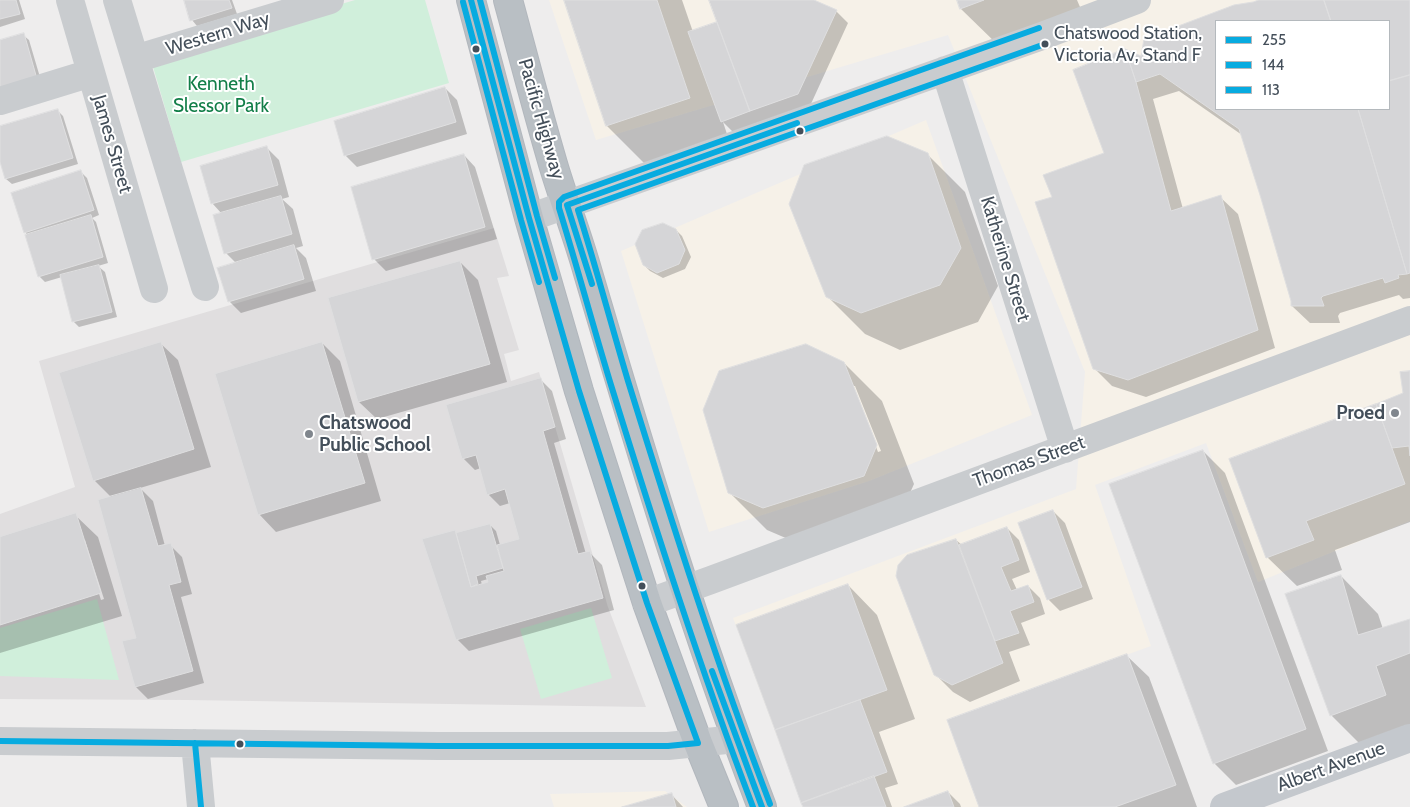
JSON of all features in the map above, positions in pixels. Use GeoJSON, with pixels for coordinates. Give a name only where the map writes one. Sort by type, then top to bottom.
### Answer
{"type":"FeatureCollection","features":[{"type":"Feature","properties":{"kind":"highway","name":"Pacific Highway"},"geometry":{"type":"LineString","coordinates":[[470,0],[529,218],[579,391],[648,603],[698,744],[724,807]]}},
{"type":"Feature","properties":{"kind":"highway","name":"Pacific Highway"},"geometry":{"type":"LineString","coordinates":[[508,0],[553,164],[583,254],[685,590],[736,739],[762,807]]}},
{"type":"Feature","properties":{"kind":"main road","name":"Albert Avenue"},"geometry":{"type":"LineString","coordinates":[[1224,807],[1410,738]]}},
{"type":"Feature","properties":{"kind":"street","name":"James Street"},"geometry":{"type":"LineString","coordinates":[[70,0],[154,289]]}},
{"type":"Feature","properties":{"kind":"street"},"geometry":{"type":"LineString","coordinates":[[117,0],[205,287]]}},
{"type":"Feature","properties":{"kind":"street","name":"Western Way"},"geometry":{"type":"LineString","coordinates":[[135,59],[330,0]]}},
{"type":"Feature","properties":{"kind":"street"},"geometry":{"type":"LineString","coordinates":[[529,218],[1137,0]]}},
{"type":"Feature","properties":{"kind":"street","name":"Katherine Street"},"geometry":{"type":"LineString","coordinates":[[945,70],[1065,449]]}},
{"type":"Feature","properties":{"kind":"street"},"geometry":{"type":"LineString","coordinates":[[0,101],[91,73]]}},
{"type":"Feature","properties":{"kind":"street","name":"Thomas Street"},"geometry":{"type":"LineString","coordinates":[[648,603],[1410,320]]}},
{"type":"Feature","properties":{"kind":"street"},"geometry":{"type":"LineString","coordinates":[[0,741],[438,746],[668,746],[736,739]]}},
{"type":"Feature","properties":{"kind":"street"},"geometry":{"type":"LineString","coordinates":[[195,744],[201,807]]}},
{"type":"Feature","properties":{"kind":"shaded area"},"geometry":{"type":"Polygon","coordinates":[[[549,0],[1410,0],[1410,521],[1258,582],[1206,443],[1095,485],[1151,646],[947,720],[979,807],[803,807],[733,618],[1076,489],[1085,372],[948,35],[596,140],[549,0]]]}},
{"type":"Feature","properties":{"kind":"shaded area"},"geometry":{"type":"Polygon","coordinates":[[[926,120],[1032,415],[869,481],[709,532],[621,251],[926,120]]]}},
{"type":"Feature","properties":{"kind":"shaded area","name":"Chatswood Public School"},"geometry":{"type":"Polygon","coordinates":[[[494,228],[509,276],[497,278],[519,350],[504,354],[511,381],[539,372],[608,607],[646,707],[0,699],[0,514],[75,487],[39,361],[494,228]]]}},
{"type":"Feature","properties":{"kind":"shaded area"},"geometry":{"type":"Polygon","coordinates":[[[665,791],[687,807],[554,807],[550,794],[665,791]]]}},
{"type":"Feature","properties":{"kind":"green space","name":"Kenneth Slessor Park"},"geometry":{"type":"Polygon","coordinates":[[[355,0],[425,0],[449,83],[181,162],[151,60],[355,0]]]}},
{"type":"Feature","properties":{"kind":"green space"},"geometry":{"type":"Polygon","coordinates":[[[97,599],[119,680],[0,676],[0,628],[97,599]]]}},
{"type":"Feature","properties":{"kind":"green space"},"geometry":{"type":"Polygon","coordinates":[[[591,608],[612,678],[541,699],[520,629],[591,608]]]}},
{"type":"Feature","properties":{"kind":"building"},"geometry":{"type":"Polygon","coordinates":[[[0,0],[16,0],[20,14],[0,19],[0,0]]]}},
{"type":"Feature","properties":{"kind":"building"},"geometry":{"type":"Polygon","coordinates":[[[184,0],[229,0],[232,8],[190,21],[184,0]]]}},
{"type":"Feature","properties":{"kind":"building"},"geometry":{"type":"Polygon","coordinates":[[[564,0],[657,0],[690,98],[606,126],[564,0]]]}},
{"type":"Feature","properties":{"kind":"building"},"geometry":{"type":"Polygon","coordinates":[[[709,0],[814,0],[837,10],[798,94],[750,111],[709,0]]]}},
{"type":"Feature","properties":{"kind":"building"},"geometry":{"type":"Polygon","coordinates":[[[957,0],[984,0],[960,9],[957,0]]]}},
{"type":"Feature","properties":{"kind":"building"},"geometry":{"type":"Polygon","coordinates":[[[1259,0],[1324,0],[1331,20],[1215,20],[1215,110],[1358,110],[1407,274],[1398,275],[1399,278],[1385,283],[1383,278],[1323,296],[1321,298],[1324,306],[1291,306],[1260,195],[1239,129],[1160,74],[1136,82],[1125,49],[1141,56],[1144,39],[1234,5],[1259,0]]]}},
{"type":"Feature","properties":{"kind":"building"},"geometry":{"type":"Polygon","coordinates":[[[1324,0],[1410,0],[1410,75],[1390,81],[1390,20],[1331,20],[1324,0]]]}},
{"type":"Feature","properties":{"kind":"building"},"geometry":{"type":"Polygon","coordinates":[[[717,22],[750,111],[721,122],[688,32],[717,22]]]}},
{"type":"Feature","properties":{"kind":"building"},"geometry":{"type":"Polygon","coordinates":[[[24,33],[37,79],[0,89],[0,40],[24,33]]]}},
{"type":"Feature","properties":{"kind":"building"},"geometry":{"type":"Polygon","coordinates":[[[1125,49],[1136,82],[1171,211],[1221,195],[1258,330],[1128,380],[1093,369],[1035,202],[1052,197],[1043,175],[1104,153],[1073,70],[1125,49]]]}},
{"type":"Feature","properties":{"kind":"building"},"geometry":{"type":"Polygon","coordinates":[[[1410,75],[1410,273],[1407,274],[1358,110],[1390,110],[1390,81],[1410,75]]]}},
{"type":"Feature","properties":{"kind":"building"},"geometry":{"type":"Polygon","coordinates":[[[445,87],[456,122],[344,156],[334,121],[445,87]]]}},
{"type":"Feature","properties":{"kind":"building"},"geometry":{"type":"Polygon","coordinates":[[[58,109],[73,158],[5,179],[0,162],[0,126],[58,109]]]}},
{"type":"Feature","properties":{"kind":"building"},"geometry":{"type":"Polygon","coordinates":[[[887,136],[928,153],[961,248],[940,285],[861,313],[826,297],[789,204],[804,165],[887,136]]]}},
{"type":"Feature","properties":{"kind":"building"},"geometry":{"type":"Polygon","coordinates":[[[267,146],[278,185],[211,204],[200,166],[267,146]]]}},
{"type":"Feature","properties":{"kind":"building"},"geometry":{"type":"Polygon","coordinates":[[[464,154],[485,227],[372,260],[351,187],[464,154]]]}},
{"type":"Feature","properties":{"kind":"building"},"geometry":{"type":"Polygon","coordinates":[[[81,170],[94,210],[24,233],[11,193],[81,170]]]}},
{"type":"Feature","properties":{"kind":"building"},"geometry":{"type":"Polygon","coordinates":[[[281,196],[292,234],[224,254],[213,215],[281,196]]]}},
{"type":"Feature","properties":{"kind":"building"},"geometry":{"type":"Polygon","coordinates":[[[91,215],[103,257],[38,277],[25,235],[91,215]]]}},
{"type":"Feature","properties":{"kind":"building"},"geometry":{"type":"Polygon","coordinates":[[[663,223],[676,229],[685,250],[679,264],[657,273],[643,265],[635,244],[642,230],[663,223]]]}},
{"type":"Feature","properties":{"kind":"building"},"geometry":{"type":"Polygon","coordinates":[[[294,245],[304,279],[228,302],[217,268],[294,245]]]}},
{"type":"Feature","properties":{"kind":"building"},"geometry":{"type":"Polygon","coordinates":[[[460,261],[490,364],[358,402],[328,298],[460,261]]]}},
{"type":"Feature","properties":{"kind":"building"},"geometry":{"type":"Polygon","coordinates":[[[99,265],[112,312],[72,322],[60,275],[99,265]]]}},
{"type":"Feature","properties":{"kind":"building"},"geometry":{"type":"Polygon","coordinates":[[[161,342],[194,449],[93,481],[59,373],[161,342]]]}},
{"type":"Feature","properties":{"kind":"building"},"geometry":{"type":"Polygon","coordinates":[[[322,342],[365,483],[258,515],[215,374],[322,342]]]}},
{"type":"Feature","properties":{"kind":"building"},"geometry":{"type":"Polygon","coordinates":[[[806,344],[844,362],[877,445],[864,476],[763,508],[728,493],[703,410],[719,371],[806,344]]]}},
{"type":"Feature","properties":{"kind":"building"},"geometry":{"type":"Polygon","coordinates":[[[1410,371],[1410,456],[1409,446],[1392,448],[1376,404],[1403,393],[1400,372],[1410,371]]]}},
{"type":"Feature","properties":{"kind":"building"},"geometry":{"type":"Polygon","coordinates":[[[541,378],[555,427],[543,431],[578,554],[590,551],[603,598],[456,640],[422,539],[455,530],[471,587],[488,582],[486,576],[504,571],[497,545],[519,539],[505,489],[487,495],[476,455],[462,459],[446,405],[541,378]]]}},
{"type":"Feature","properties":{"kind":"building"},"geometry":{"type":"Polygon","coordinates":[[[1376,404],[1405,484],[1306,521],[1314,540],[1266,558],[1229,459],[1376,404]]]}},
{"type":"Feature","properties":{"kind":"building"},"geometry":{"type":"Polygon","coordinates":[[[1203,450],[1306,729],[1213,764],[1109,484],[1203,450]]]}},
{"type":"Feature","properties":{"kind":"building"},"geometry":{"type":"Polygon","coordinates":[[[141,488],[158,546],[171,543],[181,582],[169,585],[193,671],[135,687],[122,641],[136,638],[98,500],[141,488]]]}},
{"type":"Feature","properties":{"kind":"building"},"geometry":{"type":"Polygon","coordinates":[[[1053,510],[1082,587],[1047,600],[1018,523],[1053,510]]]}},
{"type":"Feature","properties":{"kind":"building"},"geometry":{"type":"Polygon","coordinates":[[[76,513],[101,593],[0,625],[0,537],[76,513]]]}},
{"type":"Feature","properties":{"kind":"building"},"geometry":{"type":"Polygon","coordinates":[[[490,524],[503,568],[476,576],[478,584],[471,587],[456,533],[490,524]]]}},
{"type":"Feature","properties":{"kind":"building"},"geometry":{"type":"Polygon","coordinates":[[[1007,527],[1019,560],[1001,567],[1011,591],[1028,585],[1034,602],[1010,611],[1019,633],[995,641],[959,545],[1007,527]]]}},
{"type":"Feature","properties":{"kind":"building"},"geometry":{"type":"Polygon","coordinates":[[[956,539],[1003,663],[952,685],[934,675],[896,576],[898,565],[907,555],[956,539]]]}},
{"type":"Feature","properties":{"kind":"building"},"geometry":{"type":"Polygon","coordinates":[[[1341,575],[1358,635],[1410,619],[1410,653],[1376,666],[1386,695],[1330,716],[1285,594],[1341,575]]]}},
{"type":"Feature","properties":{"kind":"building"},"geometry":{"type":"Polygon","coordinates":[[[848,584],[887,690],[775,730],[736,625],[848,584]]]}},
{"type":"Feature","properties":{"kind":"building"},"geometry":{"type":"Polygon","coordinates":[[[1127,654],[1176,785],[1115,807],[979,807],[947,720],[1127,654]]]}},
{"type":"Feature","properties":{"kind":"building"},"geometry":{"type":"Polygon","coordinates":[[[860,700],[887,772],[801,803],[775,730],[860,700]]]}},
{"type":"Feature","properties":{"kind":"building"},"geometry":{"type":"Polygon","coordinates":[[[874,776],[886,807],[803,807],[801,803],[874,776]]]}},
{"type":"Feature","properties":{"kind":"building"},"geometry":{"type":"Polygon","coordinates":[[[948,791],[954,807],[904,807],[948,791]]]}},
{"type":"Feature","properties":{"kind":"building"},"geometry":{"type":"Polygon","coordinates":[[[672,793],[676,807],[622,807],[672,793]]]}},
{"type":"Feature","properties":{"kind":"transit line","name":"255"},"geometry":{"type":"LineString","coordinates":[[0,741],[438,746],[668,746],[698,743],[647,603],[579,391],[529,218],[471,0]]}},
{"type":"Feature","properties":{"kind":"transit line","name":"113"},"geometry":{"type":"LineString","coordinates":[[480,0],[555,278]]}},
{"type":"Feature","properties":{"kind":"transit line","name":"144"},"geometry":{"type":"LineString","coordinates":[[463,2],[539,282]]}},
{"type":"Feature","properties":{"kind":"transit line","name":"113"},"geometry":{"type":"LineString","coordinates":[[753,807],[696,650],[644,491],[604,363],[559,208],[559,202],[564,197],[1039,28]]}},
{"type":"Feature","properties":{"kind":"transit line","name":"144"},"geometry":{"type":"LineString","coordinates":[[770,804],[713,647],[678,541],[628,381],[578,210],[1045,44]]}},
{"type":"Feature","properties":{"kind":"transit line","name":"255"},"geometry":{"type":"LineString","coordinates":[[592,284],[567,205],[797,123]]}},
{"type":"Feature","properties":{"kind":"transit line","name":"255"},"geometry":{"type":"LineString","coordinates":[[712,671],[762,807]]}},
{"type":"Feature","properties":{"kind":"transit line","name":"255"},"geometry":{"type":"LineString","coordinates":[[195,743],[201,807]]}},
{"type":"Feature","properties":{"kind":"place","name":"Chatswood Station, Victoria Av, Stand F"},"geometry":{"type":"Point","coordinates":[1045,44]}},
{"type":"Feature","properties":{"kind":"place","name":"Proed"},"geometry":{"type":"Point","coordinates":[1395,413]}},
{"type":"Feature","properties":{"kind":"place","name":"Chatswood Public School"},"geometry":{"type":"Point","coordinates":[309,434]}}]}
